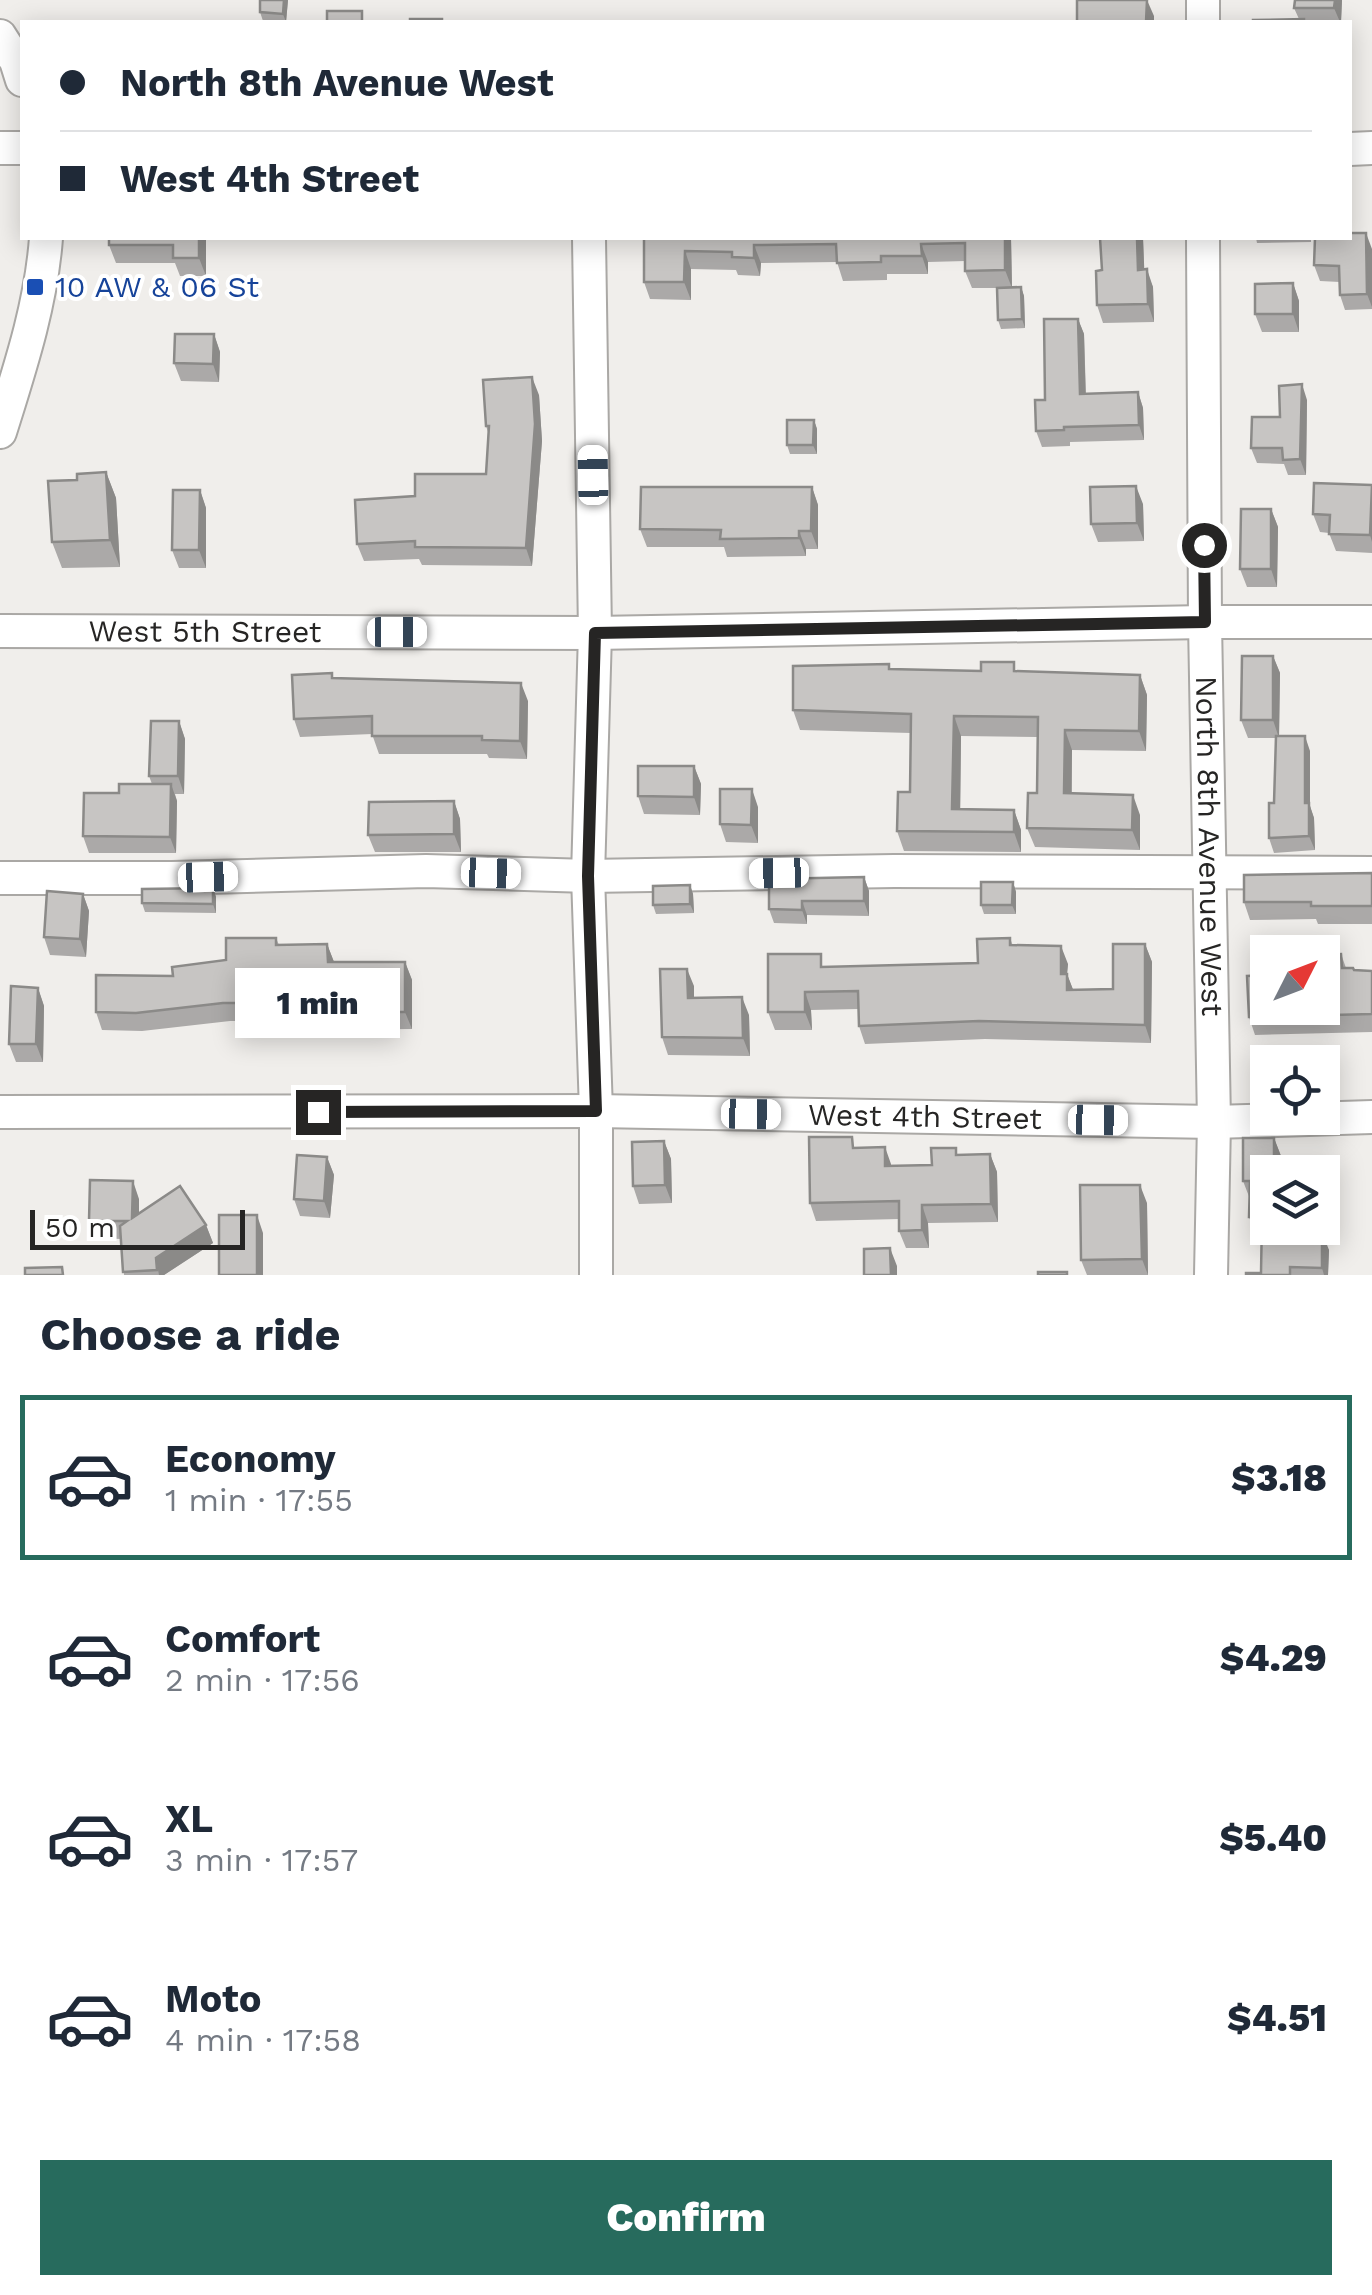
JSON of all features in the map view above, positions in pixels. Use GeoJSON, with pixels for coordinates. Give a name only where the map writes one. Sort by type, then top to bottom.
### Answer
{"type":"FeatureCollection","features":[{"type":"Feature","properties":{"kind":"street"},"geometry":{"type":"LineString","coordinates":[[0,36],[20,74]]}},
{"type":"Feature","properties":{"kind":"street"},"geometry":{"type":"LineString","coordinates":[[0,432],[26,348],[44,272],[46,240]]}},
{"type":"Feature","properties":{"kind":"street"},"geometry":{"type":"LineString","coordinates":[[589,240],[595,633],[588,876],[596,1111],[596,1275]]}},
{"type":"Feature","properties":{"kind":"street","name":"North 8th Avenue West"},"geometry":{"type":"LineString","coordinates":[[1203,240],[1214,1122],[1211,1275]]}},
{"type":"Feature","properties":{"kind":"street","name":"West 5th Street"},"geometry":{"type":"LineString","coordinates":[[0,632],[595,633],[1372,622]]}},
{"type":"Feature","properties":{"kind":"street"},"geometry":{"type":"LineString","coordinates":[[0,878],[172,878],[426,870],[588,876],[894,871],[1372,873]]}},
{"type":"Feature","properties":{"kind":"street","name":"West 4th Street"},"geometry":{"type":"LineString","coordinates":[[0,1112],[596,1111],[1214,1122],[1372,1118]]}},
{"type":"Feature","properties":{"kind":"building"},"geometry":{"type":"Polygon","coordinates":[[[260,0],[284,0],[283,14],[260,12],[260,0]]]}},
{"type":"Feature","properties":{"kind":"building"},"geometry":{"type":"Polygon","coordinates":[[[1077,0],[1147,0],[1146,20],[1077,20],[1077,0]]]}},
{"type":"Feature","properties":{"kind":"building"},"geometry":{"type":"Polygon","coordinates":[[[1295,0],[1335,0],[1334,8],[1294,8],[1295,0]]]}},
{"type":"Feature","properties":{"kind":"building"},"geometry":{"type":"Polygon","coordinates":[[[327,11],[362,11],[362,20],[327,20],[327,11]]]}},
{"type":"Feature","properties":{"kind":"building"},"geometry":{"type":"Polygon","coordinates":[[[1352,233],[1366,233],[1367,294],[1340,295],[1339,266],[1314,265],[1315,240],[1352,240],[1352,233]]]}},
{"type":"Feature","properties":{"kind":"building"},"geometry":{"type":"Polygon","coordinates":[[[109,240],[199,240],[199,258],[173,258],[173,245],[109,245],[109,240]]]}},
{"type":"Feature","properties":{"kind":"building"},"geometry":{"type":"Polygon","coordinates":[[[644,240],[1005,240],[1005,270],[965,271],[965,243],[921,244],[922,256],[881,256],[881,262],[837,263],[836,244],[754,245],[754,258],[732,257],[732,252],[685,251],[684,282],[644,282],[644,240]]]}},
{"type":"Feature","properties":{"kind":"building"},"geometry":{"type":"Polygon","coordinates":[[[1100,240],[1137,240],[1138,270],[1147,269],[1148,304],[1097,305],[1096,271],[1102,270],[1100,240]]]}},
{"type":"Feature","properties":{"kind":"building"},"geometry":{"type":"Polygon","coordinates":[[[1293,283],[1293,314],[1255,314],[1255,284],[1293,283]]]}},
{"type":"Feature","properties":{"kind":"building"},"geometry":{"type":"Polygon","coordinates":[[[1021,287],[1022,319],[998,320],[997,288],[1021,287]]]}},
{"type":"Feature","properties":{"kind":"building"},"geometry":{"type":"Polygon","coordinates":[[[1044,319],[1078,319],[1080,394],[1138,392],[1139,425],[1036,431],[1035,400],[1045,400],[1044,319]]]}},
{"type":"Feature","properties":{"kind":"building"},"geometry":{"type":"Polygon","coordinates":[[[175,334],[214,334],[213,364],[174,363],[175,334]]]}},
{"type":"Feature","properties":{"kind":"building"},"geometry":{"type":"Polygon","coordinates":[[[532,377],[535,424],[526,548],[415,547],[415,541],[357,544],[355,500],[415,496],[415,474],[486,474],[489,426],[483,380],[532,377]]]}},
{"type":"Feature","properties":{"kind":"building"},"geometry":{"type":"Polygon","coordinates":[[[1302,384],[1300,459],[1283,460],[1282,448],[1251,448],[1252,417],[1280,417],[1279,386],[1302,384]]]}},
{"type":"Feature","properties":{"kind":"building"},"geometry":{"type":"Polygon","coordinates":[[[787,420],[814,420],[813,445],[787,445],[787,420]]]}},
{"type":"Feature","properties":{"kind":"building"},"geometry":{"type":"Polygon","coordinates":[[[106,472],[110,540],[52,542],[48,481],[77,480],[77,474],[106,472]]]}},
{"type":"Feature","properties":{"kind":"building"},"geometry":{"type":"Polygon","coordinates":[[[1314,483],[1372,485],[1370,535],[1329,534],[1330,515],[1313,514],[1314,483]]]}},
{"type":"Feature","properties":{"kind":"building"},"geometry":{"type":"Polygon","coordinates":[[[1136,486],[1137,523],[1091,524],[1090,487],[1136,486]]]}},
{"type":"Feature","properties":{"kind":"building"},"geometry":{"type":"Polygon","coordinates":[[[641,487],[812,487],[811,531],[799,531],[799,538],[720,539],[721,530],[640,529],[641,487]]]}},
{"type":"Feature","properties":{"kind":"building"},"geometry":{"type":"Polygon","coordinates":[[[173,490],[200,490],[199,550],[172,550],[173,490]]]}},
{"type":"Feature","properties":{"kind":"building"},"geometry":{"type":"Polygon","coordinates":[[[1241,509],[1271,509],[1271,569],[1240,569],[1241,509]]]}},
{"type":"Feature","properties":{"kind":"building"},"geometry":{"type":"Polygon","coordinates":[[[1242,656],[1273,656],[1273,720],[1241,720],[1242,656]]]}},
{"type":"Feature","properties":{"kind":"building"},"geometry":{"type":"Polygon","coordinates":[[[981,662],[1014,662],[1014,671],[1140,675],[1139,731],[1065,730],[1064,793],[1133,795],[1132,830],[1027,828],[1028,793],[1037,793],[1038,717],[954,716],[952,809],[1014,810],[1014,832],[897,831],[898,792],[910,792],[911,714],[793,710],[793,666],[889,664],[889,669],[981,671],[981,662]]]}},
{"type":"Feature","properties":{"kind":"building"},"geometry":{"type":"Polygon","coordinates":[[[332,673],[332,678],[521,683],[520,741],[482,740],[482,736],[372,736],[372,716],[294,719],[292,675],[332,673]]]}},
{"type":"Feature","properties":{"kind":"building"},"geometry":{"type":"Polygon","coordinates":[[[151,721],[179,721],[178,776],[149,776],[151,721]]]}},
{"type":"Feature","properties":{"kind":"building"},"geometry":{"type":"Polygon","coordinates":[[[1276,736],[1305,736],[1309,836],[1269,838],[1276,736]]]}},
{"type":"Feature","properties":{"kind":"building"},"geometry":{"type":"Polygon","coordinates":[[[638,766],[694,766],[694,797],[638,796],[638,766]]]}},
{"type":"Feature","properties":{"kind":"building"},"geometry":{"type":"Polygon","coordinates":[[[119,784],[171,784],[170,837],[83,836],[84,793],[119,793],[119,784]]]}},
{"type":"Feature","properties":{"kind":"building"},"geometry":{"type":"Polygon","coordinates":[[[720,789],[752,789],[751,825],[720,824],[720,789]]]}},
{"type":"Feature","properties":{"kind":"building"},"geometry":{"type":"Polygon","coordinates":[[[454,801],[454,834],[368,835],[369,802],[454,801]]]}},
{"type":"Feature","properties":{"kind":"building"},"geometry":{"type":"Polygon","coordinates":[[[1372,873],[1372,906],[1244,902],[1244,875],[1372,873]]]}},
{"type":"Feature","properties":{"kind":"building"},"geometry":{"type":"Polygon","coordinates":[[[864,877],[864,901],[802,901],[802,910],[769,909],[769,879],[864,877]]]}},
{"type":"Feature","properties":{"kind":"building"},"geometry":{"type":"Polygon","coordinates":[[[981,882],[1013,882],[1012,905],[981,905],[981,882]]]}},
{"type":"Feature","properties":{"kind":"building"},"geometry":{"type":"Polygon","coordinates":[[[690,885],[690,904],[653,905],[653,886],[690,885]]]}},
{"type":"Feature","properties":{"kind":"building"},"geometry":{"type":"Polygon","coordinates":[[[213,888],[213,904],[142,903],[142,889],[213,888]]]}},
{"type":"Feature","properties":{"kind":"building"},"geometry":{"type":"Polygon","coordinates":[[[47,891],[83,894],[80,939],[44,937],[47,891]]]}},
{"type":"Feature","properties":{"kind":"building"},"geometry":{"type":"Polygon","coordinates":[[[226,938],[276,938],[276,945],[327,944],[328,962],[405,962],[405,1012],[296,1012],[296,1003],[223,1003],[136,1013],[96,1012],[96,975],[173,976],[172,967],[226,960],[226,938]]]}},
{"type":"Feature","properties":{"kind":"building"},"geometry":{"type":"Polygon","coordinates":[[[1010,938],[1010,945],[1061,946],[1061,974],[1067,974],[1067,990],[1113,989],[1113,944],[1145,944],[1145,1025],[979,1021],[859,1026],[858,991],[805,992],[805,1012],[768,1012],[768,954],[821,954],[821,967],[978,963],[977,939],[1010,938]]]}},
{"type":"Feature","properties":{"kind":"building"},"geometry":{"type":"Polygon","coordinates":[[[1340,954],[1342,968],[1372,971],[1372,1014],[1340,1015],[1340,954]]]}},
{"type":"Feature","properties":{"kind":"building"},"geometry":{"type":"Polygon","coordinates":[[[660,969],[687,969],[688,998],[742,997],[743,1038],[662,1037],[660,969]]]}},
{"type":"Feature","properties":{"kind":"building"},"geometry":{"type":"Polygon","coordinates":[[[1250,976],[1250,1017],[1249,1017],[1250,976]]]}},
{"type":"Feature","properties":{"kind":"building"},"geometry":{"type":"Polygon","coordinates":[[[11,986],[38,988],[36,1044],[9,1044],[11,986]]]}},
{"type":"Feature","properties":{"kind":"building"},"geometry":{"type":"Polygon","coordinates":[[[809,1137],[852,1137],[853,1148],[885,1147],[885,1166],[932,1165],[931,1148],[956,1148],[956,1155],[990,1154],[991,1204],[922,1205],[922,1230],[899,1231],[899,1201],[810,1203],[809,1137]]]}},
{"type":"Feature","properties":{"kind":"building"},"geometry":{"type":"Polygon","coordinates":[[[1243,1138],[1274,1138],[1274,1155],[1250,1155],[1250,1181],[1243,1181],[1243,1138]]]}},
{"type":"Feature","properties":{"kind":"building"},"geometry":{"type":"Polygon","coordinates":[[[664,1141],[665,1185],[633,1186],[632,1142],[664,1141]]]}},
{"type":"Feature","properties":{"kind":"building"},"geometry":{"type":"Polygon","coordinates":[[[297,1155],[327,1157],[324,1201],[294,1199],[297,1155]]]}},
{"type":"Feature","properties":{"kind":"building"},"geometry":{"type":"Polygon","coordinates":[[[90,1180],[133,1181],[132,1218],[180,1186],[206,1225],[156,1258],[157,1270],[123,1272],[120,1226],[127,1221],[89,1221],[90,1180]]]}},
{"type":"Feature","properties":{"kind":"building"},"geometry":{"type":"Polygon","coordinates":[[[1080,1185],[1140,1185],[1142,1259],[1081,1260],[1080,1185]]]}},
{"type":"Feature","properties":{"kind":"building"},"geometry":{"type":"Polygon","coordinates":[[[219,1215],[257,1215],[257,1275],[219,1275],[219,1215]]]}},
{"type":"Feature","properties":{"kind":"building"},"geometry":{"type":"Polygon","coordinates":[[[1262,1245],[1322,1245],[1322,1268],[1290,1267],[1290,1275],[1246,1275],[1261,1273],[1262,1245]]]}},
{"type":"Feature","properties":{"kind":"building"},"geometry":{"type":"Polygon","coordinates":[[[890,1248],[891,1275],[864,1275],[864,1249],[890,1248]]]}},
{"type":"Feature","properties":{"kind":"building"},"geometry":{"type":"Polygon","coordinates":[[[62,1267],[63,1275],[25,1275],[25,1268],[62,1267]]]}},
{"type":"Feature","properties":{"kind":"building"},"geometry":{"type":"Polygon","coordinates":[[[1067,1272],[1067,1275],[1038,1275],[1067,1272]]]}},
{"type":"Feature","properties":{"kind":"place","name":"10 AW & 06 St"},"geometry":{"type":"Point","coordinates":[35,287]}},
{"type":"Feature","properties":{"kind":"route"},"geometry":{"type":"LineString","coordinates":[[318,1112],[596,1111],[588,876],[595,633],[1205,622],[1204,545]]}}]}
